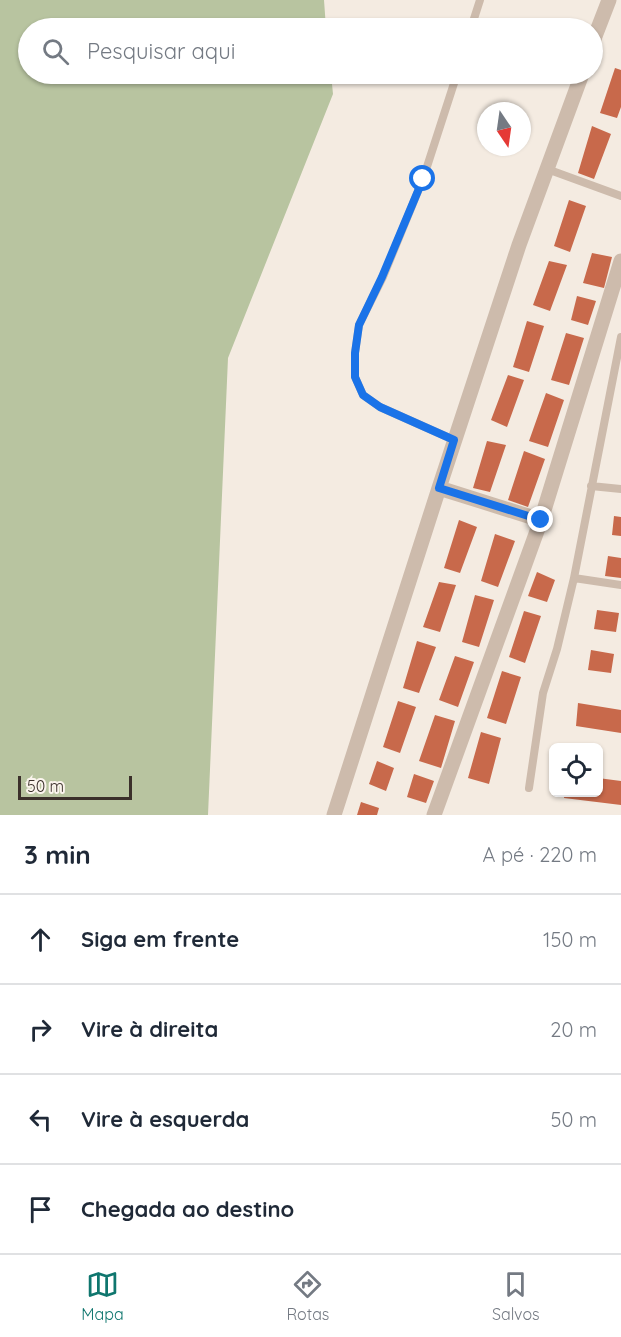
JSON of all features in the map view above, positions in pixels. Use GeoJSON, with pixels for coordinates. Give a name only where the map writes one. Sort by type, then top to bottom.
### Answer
{"type":"FeatureCollection","features":[{"type":"Feature","properties":{"kind":"street"},"geometry":{"type":"LineString","coordinates":[[602,18],[609,0]]}},
{"type":"Feature","properties":{"kind":"street"},"geometry":{"type":"LineString","coordinates":[[334,815],[519,245],[578,84]]}},
{"type":"Feature","properties":{"kind":"street"},"geometry":{"type":"LineString","coordinates":[[434,815],[541,520],[621,261]]}},
{"type":"Feature","properties":{"kind":"street"},"geometry":{"type":"LineString","coordinates":[[439,488],[541,520]]}},
{"type":"Feature","properties":{"kind":"lane"},"geometry":{"type":"LineString","coordinates":[[474,18],[480,0]]}},
{"type":"Feature","properties":{"kind":"lane"},"geometry":{"type":"LineString","coordinates":[[454,84],[423,179],[359,325],[355,353],[355,377],[363,395],[380,407],[454,440]]}},
{"type":"Feature","properties":{"kind":"lane"},"geometry":{"type":"LineString","coordinates":[[547,169],[621,196]]}},
{"type":"Feature","properties":{"kind":"lane"},"geometry":{"type":"LineString","coordinates":[[529,788],[543,693],[574,578],[621,337]]}},
{"type":"Feature","properties":{"kind":"lane"},"geometry":{"type":"LineString","coordinates":[[591,486],[621,489]]}},
{"type":"Feature","properties":{"kind":"lane"},"geometry":{"type":"LineString","coordinates":[[574,578],[621,585]]}},
{"type":"Feature","properties":{"kind":"green space"},"geometry":{"type":"Polygon","coordinates":[[[0,0],[324,0],[325,18],[18,18],[18,84],[332,84],[333,94],[228,358],[208,815],[0,815],[0,0]]]}},
{"type":"Feature","properties":{"kind":"building"},"geometry":{"type":"Polygon","coordinates":[[[615,68],[621,70],[621,107],[617,118],[600,113],[615,68]]]}},
{"type":"Feature","properties":{"kind":"building"},"geometry":{"type":"Polygon","coordinates":[[[592,126],[611,134],[594,179],[578,173],[592,126]]]}},
{"type":"Feature","properties":{"kind":"building"},"geometry":{"type":"Polygon","coordinates":[[[569,200],[586,206],[570,252],[554,246],[569,200]]]}},
{"type":"Feature","properties":{"kind":"building"},"geometry":{"type":"Polygon","coordinates":[[[592,253],[612,257],[604,288],[583,283],[592,253]]]}},
{"type":"Feature","properties":{"kind":"building"},"geometry":{"type":"Polygon","coordinates":[[[549,261],[567,265],[550,311],[533,305],[549,261]]]}},
{"type":"Feature","properties":{"kind":"building"},"geometry":{"type":"Polygon","coordinates":[[[577,296],[596,301],[588,325],[571,320],[577,296]]]}},
{"type":"Feature","properties":{"kind":"building"},"geometry":{"type":"Polygon","coordinates":[[[527,321],[544,326],[529,372],[513,367],[527,321]]]}},
{"type":"Feature","properties":{"kind":"building"},"geometry":{"type":"Polygon","coordinates":[[[566,333],[584,338],[569,385],[551,380],[566,333]]]}},
{"type":"Feature","properties":{"kind":"building"},"geometry":{"type":"Polygon","coordinates":[[[508,375],[524,380],[507,427],[491,420],[508,375]]]}},
{"type":"Feature","properties":{"kind":"building"},"geometry":{"type":"Polygon","coordinates":[[[546,393],[564,400],[548,447],[529,441],[546,393]]]}},
{"type":"Feature","properties":{"kind":"building"},"geometry":{"type":"Polygon","coordinates":[[[487,441],[506,445],[490,492],[473,488],[487,441]]]}},
{"type":"Feature","properties":{"kind":"building"},"geometry":{"type":"Polygon","coordinates":[[[524,451],[545,459],[528,507],[508,500],[524,451]]]}},
{"type":"Feature","properties":{"kind":"building"},"geometry":{"type":"Polygon","coordinates":[[[614,516],[621,517],[621,536],[612,535],[614,516]]]}},
{"type":"Feature","properties":{"kind":"building"},"geometry":{"type":"Polygon","coordinates":[[[459,520],[477,527],[460,573],[444,568],[459,520]]]}},
{"type":"Feature","properties":{"kind":"building"},"geometry":{"type":"Polygon","coordinates":[[[495,534],[515,541],[498,587],[481,581],[495,534]]]}},
{"type":"Feature","properties":{"kind":"building"},"geometry":{"type":"Polygon","coordinates":[[[608,556],[621,558],[621,578],[605,576],[608,556]]]}},
{"type":"Feature","properties":{"kind":"building"},"geometry":{"type":"Polygon","coordinates":[[[537,572],[555,580],[547,602],[528,596],[537,572]]]}},
{"type":"Feature","properties":{"kind":"building"},"geometry":{"type":"Polygon","coordinates":[[[439,582],[456,585],[440,632],[423,627],[439,582]]]}},
{"type":"Feature","properties":{"kind":"building"},"geometry":{"type":"Polygon","coordinates":[[[475,595],[494,600],[479,647],[462,642],[475,595]]]}},
{"type":"Feature","properties":{"kind":"building"},"geometry":{"type":"Polygon","coordinates":[[[597,610],[619,613],[616,632],[594,629],[597,610]]]}},
{"type":"Feature","properties":{"kind":"building"},"geometry":{"type":"Polygon","coordinates":[[[524,611],[541,616],[525,663],[509,657],[524,611]]]}},
{"type":"Feature","properties":{"kind":"building"},"geometry":{"type":"Polygon","coordinates":[[[417,641],[436,647],[419,693],[403,688],[417,641]]]}},
{"type":"Feature","properties":{"kind":"building"},"geometry":{"type":"Polygon","coordinates":[[[591,650],[614,654],[611,673],[588,670],[591,650]]]}},
{"type":"Feature","properties":{"kind":"building"},"geometry":{"type":"Polygon","coordinates":[[[455,656],[474,662],[458,707],[439,700],[455,656]]]}},
{"type":"Feature","properties":{"kind":"building"},"geometry":{"type":"Polygon","coordinates":[[[502,671],[521,677],[506,724],[487,718],[502,671]]]}},
{"type":"Feature","properties":{"kind":"building"},"geometry":{"type":"Polygon","coordinates":[[[398,701],[416,707],[400,753],[383,747],[398,701]]]}},
{"type":"Feature","properties":{"kind":"building"},"geometry":{"type":"Polygon","coordinates":[[[578,703],[621,710],[621,733],[576,726],[578,703]]]}},
{"type":"Feature","properties":{"kind":"building"},"geometry":{"type":"Polygon","coordinates":[[[435,715],[455,721],[441,768],[419,761],[435,715]]]}},
{"type":"Feature","properties":{"kind":"building"},"geometry":{"type":"Polygon","coordinates":[[[481,732],[501,738],[489,784],[468,778],[481,732]]]}},
{"type":"Feature","properties":{"kind":"building"},"geometry":{"type":"Polygon","coordinates":[[[377,761],[394,768],[386,791],[369,784],[377,761]]]}},
{"type":"Feature","properties":{"kind":"building"},"geometry":{"type":"Polygon","coordinates":[[[414,774],[434,781],[426,803],[407,797],[414,774]]]}},
{"type":"Feature","properties":{"kind":"building"},"geometry":{"type":"Polygon","coordinates":[[[603,779],[621,781],[621,805],[564,798],[603,797],[603,779]]]}},
{"type":"Feature","properties":{"kind":"building"},"geometry":{"type":"Polygon","coordinates":[[[361,802],[379,808],[377,815],[357,815],[361,802]]]}},
{"type":"Feature","properties":{"kind":"route"},"geometry":{"type":"LineString","coordinates":[[423,179],[359,325],[355,353],[355,377],[363,395],[380,407],[454,440],[439,488],[541,520]]}}]}
